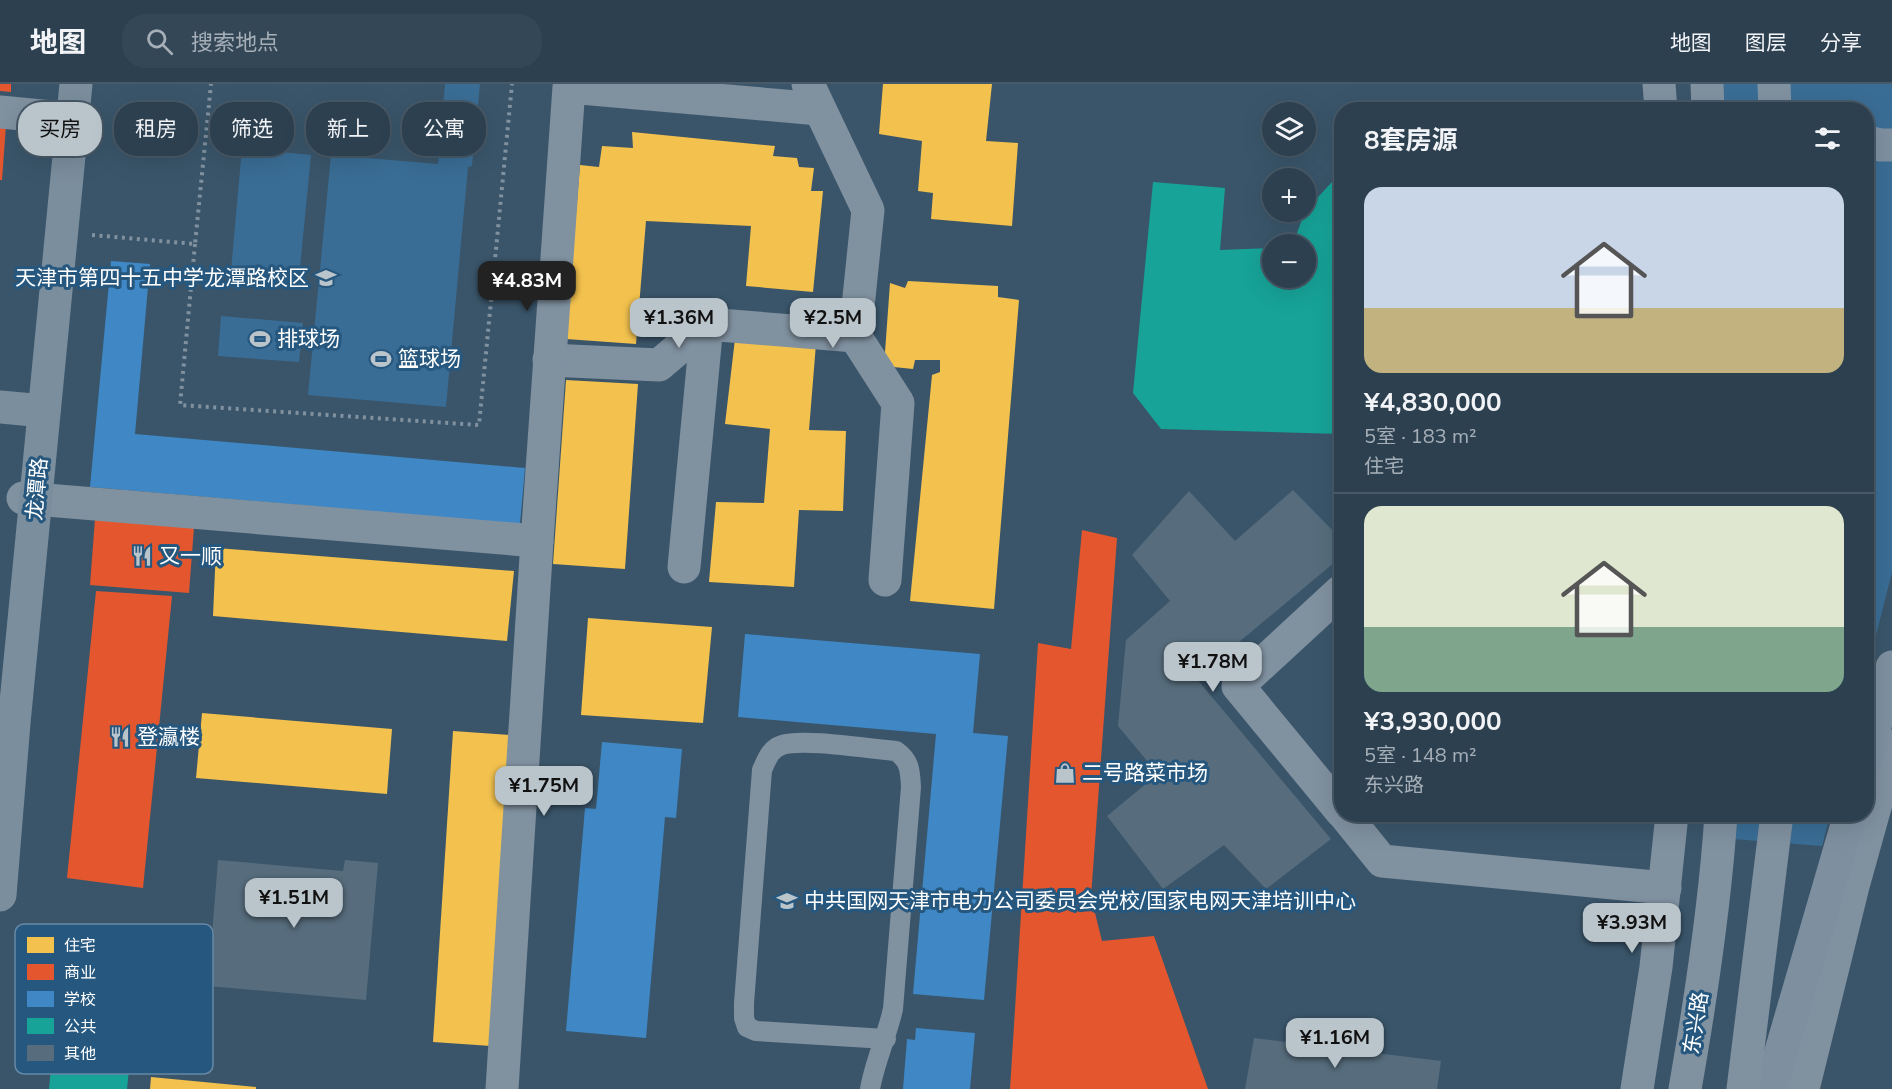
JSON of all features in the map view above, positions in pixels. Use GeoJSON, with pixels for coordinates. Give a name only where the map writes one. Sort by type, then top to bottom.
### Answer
{"type":"FeatureCollection","features":[{"type":"Feature","properties":{"kind":"main road"},"geometry":{"type":"LineString","coordinates":[[1659,84],[1660,102]]}},
{"type":"Feature","properties":{"kind":"main road"},"geometry":{"type":"LineString","coordinates":[[1707,84],[1708,102]]}},
{"type":"Feature","properties":{"kind":"main road"},"geometry":{"type":"LineString","coordinates":[[1762,84],[1781,102]]}},
{"type":"Feature","properties":{"kind":"main road"},"geometry":{"type":"LineString","coordinates":[[1774,84],[1775,102]]}},
{"type":"Feature","properties":{"kind":"main road"},"geometry":{"type":"LineString","coordinates":[[501,1089],[569,87],[813,96],[868,210],[855,336],[898,403],[885,580]]}},
{"type":"Feature","properties":{"kind":"main road"},"geometry":{"type":"LineString","coordinates":[[0,112],[18,114]]}},
{"type":"Feature","properties":{"kind":"main road"},"geometry":{"type":"LineString","coordinates":[[1874,144],[1892,145]]}},
{"type":"Feature","properties":{"kind":"main road"},"geometry":{"type":"LineString","coordinates":[[549,360],[659,365],[707,324],[855,336]]}},
{"type":"Feature","properties":{"kind":"main road"},"geometry":{"type":"LineString","coordinates":[[684,567],[707,324]]}},
{"type":"Feature","properties":{"kind":"main road"},"geometry":{"type":"LineString","coordinates":[[30,498],[537,541]]}},
{"type":"Feature","properties":{"kind":"main road"},"geometry":{"type":"LineString","coordinates":[[1334,597],[1238,686],[1334,803]]}},
{"type":"Feature","properties":{"kind":"main road"},"geometry":{"type":"LineString","coordinates":[[1874,729],[1892,667]]}},
{"type":"Feature","properties":{"kind":"main road"},"geometry":{"type":"LineString","coordinates":[[1874,811],[1892,746]]}},
{"type":"Feature","properties":{"kind":"main road"},"geometry":{"type":"LineString","coordinates":[[1350,822],[1382,861],[1665,888]]}},
{"type":"Feature","properties":{"kind":"main road"},"geometry":{"type":"LineString","coordinates":[[1637,1089],[1656,967],[1671,822]]}},
{"type":"Feature","properties":{"kind":"main road","name":"东兴路"},"geometry":{"type":"LineString","coordinates":[[1684,1089],[1698,1015],[1718,854],[1720,822]]}},
{"type":"Feature","properties":{"kind":"main road"},"geometry":{"type":"LineString","coordinates":[[1743,1089],[1776,822]]}},
{"type":"Feature","properties":{"kind":"main road"},"geometry":{"type":"LineString","coordinates":[[1770,1089],[1848,822]]}},
{"type":"Feature","properties":{"kind":"main road"},"geometry":{"type":"LineString","coordinates":[[1803,1089],[1871,822]]}},
{"type":"Feature","properties":{"kind":"street","name":"龙潭路"},"geometry":{"type":"LineString","coordinates":[[62,84],[64,102]]}},
{"type":"Feature","properties":{"kind":"street","name":"龙潭路"},"geometry":{"type":"LineString","coordinates":[[71,102],[76,84]]}},
{"type":"Feature","properties":{"kind":"street","name":"龙潭路"},"geometry":{"type":"LineString","coordinates":[[0,895],[4,726],[30,498],[25,410],[61,156]]}},
{"type":"Feature","properties":{"kind":"street","name":"龙潭路"},"geometry":{"type":"LineString","coordinates":[[25,410],[61,232],[64,156]]}},
{"type":"Feature","properties":{"kind":"lane"},"geometry":{"type":"LineString","coordinates":[[870,1089],[876,1062],[886,1039],[893,1009],[911,787],[906,758],[896,751],[798,742],[781,745],[769,754],[762,770],[744,1003],[744,1018],[747,1027],[756,1031],[886,1039]]}},
{"type":"Feature","properties":{"kind":"path"},"geometry":{"type":"LineString","coordinates":[[211,84],[180,405],[479,425],[512,84]]}},
{"type":"Feature","properties":{"kind":"path"},"geometry":{"type":"LineString","coordinates":[[61,232],[195,244]]}},
{"type":"Feature","properties":{"kind":"shaded area"},"geometry":{"type":"Polygon","coordinates":[[[445,84],[480,84],[478,102],[443,102],[445,84]]]}},
{"type":"Feature","properties":{"kind":"shaded area"},"geometry":{"type":"Polygon","coordinates":[[[1718,84],[1892,84],[1892,572],[1874,643],[1874,102],[1719,102],[1718,84]]]}},
{"type":"Feature","properties":{"kind":"shaded area"},"geometry":{"type":"Polygon","coordinates":[[[294,153],[311,156],[298,288],[230,282],[241,156],[294,156],[294,153]]]}},
{"type":"Feature","properties":{"kind":"shaded area"},"geometry":{"type":"Polygon","coordinates":[[[331,156],[438,164],[439,156],[473,156],[472,166],[468,167],[446,407],[308,395],[331,156]]]}},
{"type":"Feature","properties":{"kind":"shaded area","name":"排球场"},"geometry":{"type":"Polygon","coordinates":[[[221,316],[303,323],[299,362],[218,356],[221,316]]]}},
{"type":"Feature","properties":{"kind":"shaded area"},"geometry":{"type":"Polygon","coordinates":[[[1735,822],[1828,822],[1822,846],[1733,839],[1735,822]]]}},
{"type":"Feature","properties":{"kind":"building: 住宅"},"geometry":{"type":"Polygon","coordinates":[[[883,84],[992,84],[986,141],[1018,143],[1012,226],[931,219],[933,193],[918,191],[922,141],[879,134],[883,84]]]}},
{"type":"Feature","properties":{"kind":"building: 住宅"},"geometry":{"type":"Polygon","coordinates":[[[632,132],[775,146],[773,156],[797,158],[799,167],[814,168],[811,191],[823,191],[813,292],[746,286],[751,226],[646,221],[636,344],[566,339],[580,165],[599,167],[602,146],[633,148],[632,132]]]}},
{"type":"Feature","properties":{"kind":"building: 住宅"},"geometry":{"type":"Polygon","coordinates":[[[908,281],[998,286],[998,297],[1019,300],[994,609],[910,601],[932,375],[940,372],[940,360],[915,360],[913,369],[884,366],[890,283],[905,288],[908,281]]]}},
{"type":"Feature","properties":{"kind":"building: 住宅"},"geometry":{"type":"Polygon","coordinates":[[[735,339],[816,344],[809,430],[846,431],[843,511],[799,510],[794,587],[709,582],[716,502],[764,503],[770,429],[725,424],[735,339]]]}},
{"type":"Feature","properties":{"kind":"building: 住宅"},"geometry":{"type":"Polygon","coordinates":[[[566,380],[638,384],[625,569],[553,564],[566,380]]]}},
{"type":"Feature","properties":{"kind":"building: 住宅"},"geometry":{"type":"Polygon","coordinates":[[[216,548],[514,571],[507,641],[213,616],[216,548]]]}},
{"type":"Feature","properties":{"kind":"building: 住宅"},"geometry":{"type":"Polygon","coordinates":[[[588,618],[712,627],[703,723],[581,715],[588,618]]]}},
{"type":"Feature","properties":{"kind":"building: 住宅"},"geometry":{"type":"Polygon","coordinates":[[[202,713],[392,729],[387,794],[196,778],[202,713]]]}},
{"type":"Feature","properties":{"kind":"building: 住宅"},"geometry":{"type":"Polygon","coordinates":[[[453,731],[510,735],[491,1046],[433,1042],[453,731]]]}},
{"type":"Feature","properties":{"kind":"building: 住宅"},"geometry":{"type":"Polygon","coordinates":[[[151,1077],[256,1087],[256,1089],[150,1089],[151,1077]]]}},
{"type":"Feature","properties":{"kind":"building: 商业"},"geometry":{"type":"Polygon","coordinates":[[[0,84],[11,84],[11,92],[0,91],[0,84]]]}},
{"type":"Feature","properties":{"kind":"building: 商业"},"geometry":{"type":"Polygon","coordinates":[[[0,124],[6,125],[2,180],[0,180],[0,124]]]}},
{"type":"Feature","properties":{"kind":"building: 商业","name":"又一顺"},"geometry":{"type":"Polygon","coordinates":[[[95,519],[194,527],[189,593],[90,585],[95,519]]]}},
{"type":"Feature","properties":{"kind":"building: 商业","name":"二号路菜市场"},"geometry":{"type":"Polygon","coordinates":[[[1082,530],[1117,538],[1091,897],[1102,941],[1154,936],[1208,1089],[1010,1089],[1038,643],[1071,649],[1082,530]]]}},
{"type":"Feature","properties":{"kind":"building: 商业","name":"登瀛楼"},"geometry":{"type":"Polygon","coordinates":[[[96,591],[172,596],[143,888],[67,878],[96,591]]]}},
{"type":"Feature","properties":{"kind":"building: 学校"},"geometry":{"type":"Polygon","coordinates":[[[111,261],[150,264],[135,434],[525,468],[520,524],[90,487],[111,261]]]}},
{"type":"Feature","properties":{"kind":"building: 学校"},"geometry":{"type":"Polygon","coordinates":[[[745,634],[980,654],[973,733],[1008,736],[984,1000],[913,994],[936,734],[738,717],[745,634]]]}},
{"type":"Feature","properties":{"kind":"building: 学校"},"geometry":{"type":"Polygon","coordinates":[[[602,742],[682,749],[676,818],[665,817],[646,1038],[566,1031],[585,808],[596,809],[602,742]]]}},
{"type":"Feature","properties":{"kind":"building: 学校"},"geometry":{"type":"Polygon","coordinates":[[[916,1028],[975,1033],[970,1089],[903,1089],[907,1039],[915,1040],[916,1028]]]}},
{"type":"Feature","properties":{"kind":"building: 公共"},"geometry":{"type":"Polygon","coordinates":[[[1334,181],[1334,434],[1161,429],[1133,393],[1153,182],[1225,188],[1220,250],[1262,248],[1262,288],[1316,288],[1316,234],[1297,234],[1301,222],[1316,222],[1316,199],[1334,181]]]}},
{"type":"Feature","properties":{"kind":"building: 公共"},"geometry":{"type":"Polygon","coordinates":[[[50,1074],[129,1074],[127,1089],[49,1089],[50,1074]]]}},
{"type":"Feature","properties":{"kind":"building: 其他"},"geometry":{"type":"Polygon","coordinates":[[[1293,490],[1334,532],[1334,563],[1196,678],[1331,839],[1266,889],[1224,845],[1163,889],[1107,816],[1158,774],[1118,726],[1126,640],[1170,601],[1132,555],[1189,491],[1235,541],[1293,490]]]}},
{"type":"Feature","properties":{"kind":"building: 其他"},"geometry":{"type":"Polygon","coordinates":[[[218,860],[343,871],[345,860],[378,863],[366,1000],[213,986],[213,924],[218,860]]]}},
{"type":"Feature","properties":{"kind":"building: 其他"},"geometry":{"type":"Polygon","coordinates":[[[1254,1038],[1441,1061],[1437,1089],[1245,1089],[1254,1038]]]}},
{"type":"Feature","properties":{"kind":"place","name":"天津市第四十五中学龙潭路校区"},"geometry":{"type":"Point","coordinates":[326,278]}},
{"type":"Feature","properties":{"kind":"place","name":"排球场"},"geometry":{"type":"Point","coordinates":[260,339]}},
{"type":"Feature","properties":{"kind":"place","name":"篮球场"},"geometry":{"type":"Point","coordinates":[381,359]}},
{"type":"Feature","properties":{"kind":"place","name":"又一顺"},"geometry":{"type":"Point","coordinates":[142,556]}},
{"type":"Feature","properties":{"kind":"place","name":"登瀛楼"},"geometry":{"type":"Point","coordinates":[120,737]}},
{"type":"Feature","properties":{"kind":"place","name":"二号路菜市场"},"geometry":{"type":"Point","coordinates":[1065,773]}},
{"type":"Feature","properties":{"kind":"place","name":"中共国网天津市电力公司委员会党校/国家电网天津培训中心"},"geometry":{"type":"Point","coordinates":[787,901]}}]}
